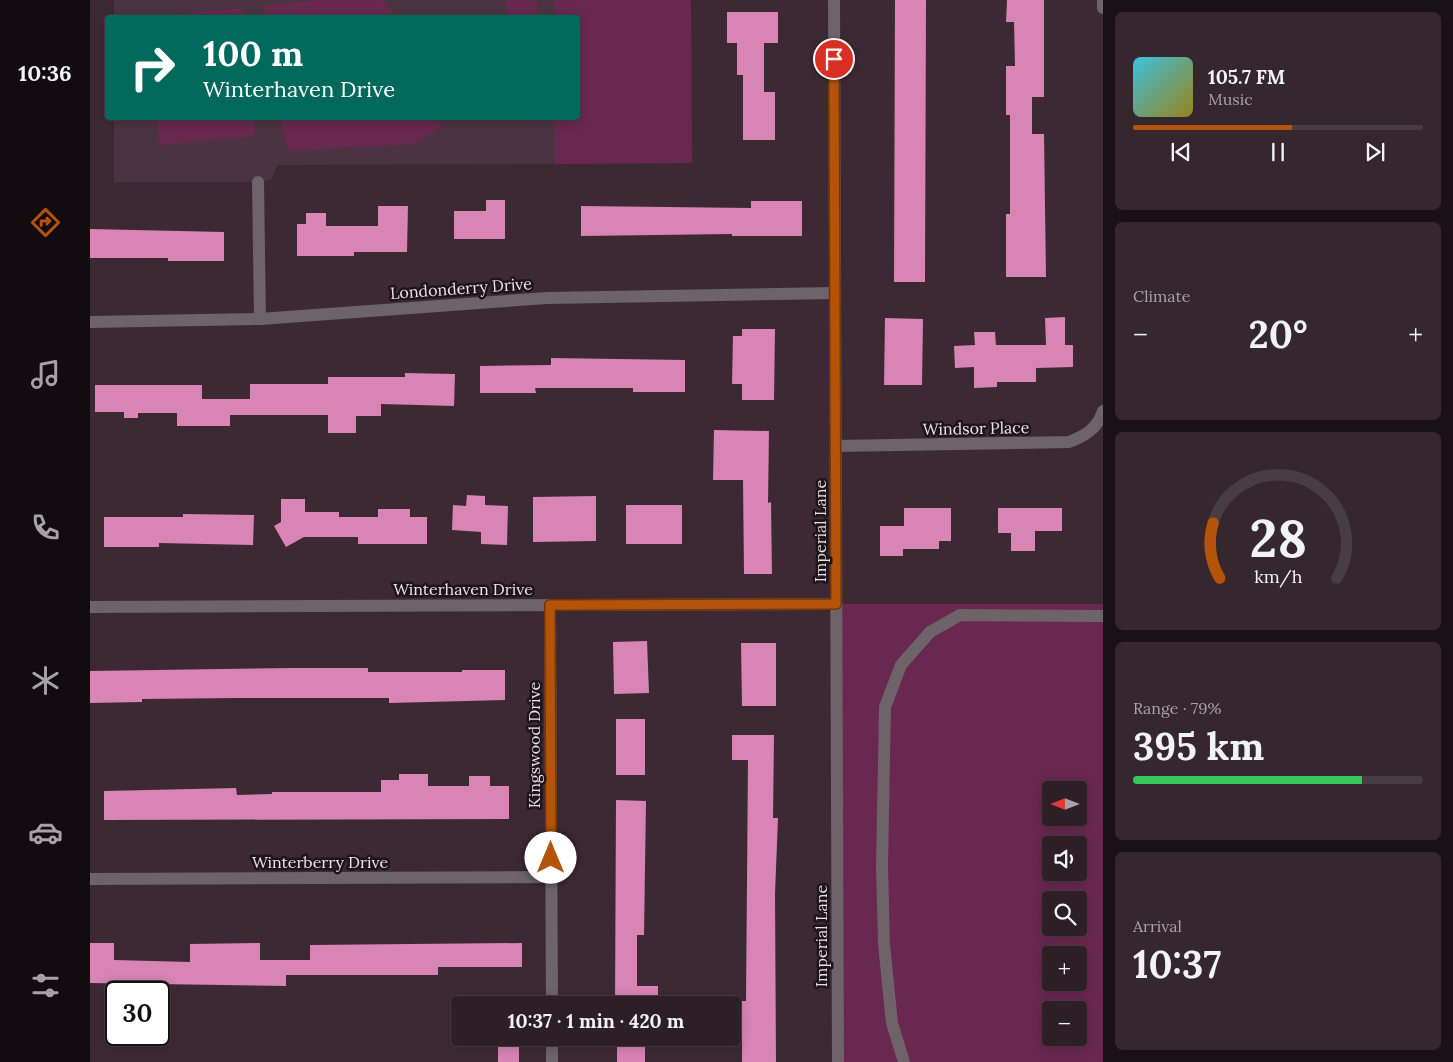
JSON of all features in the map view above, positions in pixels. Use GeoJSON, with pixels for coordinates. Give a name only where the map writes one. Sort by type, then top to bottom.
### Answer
{"type":"FeatureCollection","features":[{"type":"Feature","properties":{"kind":"street","name":"Imperial Lane"},"geometry":{"type":"LineString","coordinates":[[834,0],[838,1062]]}},
{"type":"Feature","properties":{"kind":"street"},"geometry":{"type":"LineString","coordinates":[[1103,0],[1103,8]]}},
{"type":"Feature","properties":{"kind":"street"},"geometry":{"type":"LineString","coordinates":[[258,182],[260,319]]}},
{"type":"Feature","properties":{"kind":"street","name":"Londonderry Drive"},"geometry":{"type":"LineString","coordinates":[[90,322],[260,319],[547,298],[835,293]]}},
{"type":"Feature","properties":{"kind":"street","name":"Windsor Place"},"geometry":{"type":"LineString","coordinates":[[836,446],[1069,442],[1083,437],[1094,428],[1103,411]]}},
{"type":"Feature","properties":{"kind":"street","name":"Winterhaven Drive"},"geometry":{"type":"LineString","coordinates":[[90,607],[836,604]]}},
{"type":"Feature","properties":{"kind":"street","name":"Kingswood Drive"},"geometry":{"type":"LineString","coordinates":[[550,605],[552,996]]}},
{"type":"Feature","properties":{"kind":"street"},"geometry":{"type":"LineString","coordinates":[[904,1062],[892,1023],[884,944],[882,866],[885,707],[900,665],[930,632],[960,615],[1103,616]]}},
{"type":"Feature","properties":{"kind":"street","name":"Winterberry Drive"},"geometry":{"type":"LineString","coordinates":[[90,879],[551,877]]}},
{"type":"Feature","properties":{"kind":"street"},"geometry":{"type":"LineString","coordinates":[[552,1046],[552,1062]]}},
{"type":"Feature","properties":{"kind":"shaded area"},"geometry":{"type":"Polygon","coordinates":[[[114,0],[691,0],[692,163],[278,165],[271,180],[258,182],[114,182],[114,120],[580,120],[580,15],[114,15],[114,0]]]}},
{"type":"Feature","properties":{"kind":"shaded area"},"geometry":{"type":"Polygon","coordinates":[[[317,0],[383,0],[394,15],[265,15],[264,6],[317,0]]]}},
{"type":"Feature","properties":{"kind":"shaded area"},"geometry":{"type":"Polygon","coordinates":[[[507,0],[537,0],[537,15],[507,15],[507,0]]]}},
{"type":"Feature","properties":{"kind":"shaded area"},"geometry":{"type":"Polygon","coordinates":[[[555,0],[691,0],[692,163],[555,164],[555,120],[580,120],[580,15],[555,15],[555,0]]]}},
{"type":"Feature","properties":{"kind":"shaded area"},"geometry":{"type":"Polygon","coordinates":[[[243,8],[244,15],[169,15],[243,8]]]}},
{"type":"Feature","properties":{"kind":"shaded area"},"geometry":{"type":"Polygon","coordinates":[[[157,120],[253,120],[255,136],[160,145],[157,120]]]}},
{"type":"Feature","properties":{"kind":"shaded area"},"geometry":{"type":"Polygon","coordinates":[[[280,120],[438,120],[441,127],[414,144],[288,151],[280,120]]]}},
{"type":"Feature","properties":{"kind":"shaded area"},"geometry":{"type":"Polygon","coordinates":[[[836,604],[1103,604],[1103,1062],[838,1062],[836,604]]]}},
{"type":"Feature","properties":{"kind":"building"},"geometry":{"type":"Polygon","coordinates":[[[895,0],[926,0],[925,282],[894,282],[895,0]]]}},
{"type":"Feature","properties":{"kind":"building"},"geometry":{"type":"Polygon","coordinates":[[[1007,0],[1044,0],[1044,97],[1032,97],[1032,134],[1044,134],[1046,277],[1006,277],[1006,214],[1010,214],[1010,115],[1006,115],[1006,66],[1015,66],[1014,22],[1006,22],[1007,0]]]}},
{"type":"Feature","properties":{"kind":"building"},"geometry":{"type":"Polygon","coordinates":[[[727,12],[778,12],[778,43],[764,43],[764,92],[775,92],[775,140],[743,140],[743,75],[737,75],[737,43],[727,43],[727,12]]]}},
{"type":"Feature","properties":{"kind":"building"},"geometry":{"type":"Polygon","coordinates":[[[486,200],[505,200],[505,239],[454,239],[454,211],[486,211],[486,200]]]}},
{"type":"Feature","properties":{"kind":"building"},"geometry":{"type":"Polygon","coordinates":[[[751,201],[802,201],[802,236],[732,236],[732,234],[581,236],[581,206],[751,208],[751,201]]]}},
{"type":"Feature","properties":{"kind":"building"},"geometry":{"type":"Polygon","coordinates":[[[378,206],[408,206],[407,252],[354,252],[354,256],[297,256],[297,224],[306,224],[306,213],[326,213],[326,226],[378,226],[378,206]]]}},
{"type":"Feature","properties":{"kind":"building"},"geometry":{"type":"Polygon","coordinates":[[[90,229],[224,232],[224,261],[168,261],[168,258],[90,258],[90,229]]]}},
{"type":"Feature","properties":{"kind":"building"},"geometry":{"type":"Polygon","coordinates":[[[1065,317],[1065,345],[1073,345],[1073,367],[1036,368],[1036,382],[997,382],[997,387],[974,388],[974,367],[955,368],[954,346],[975,345],[974,332],[995,332],[996,345],[1046,345],[1045,318],[1065,317]]]}},
{"type":"Feature","properties":{"kind":"building"},"geometry":{"type":"Polygon","coordinates":[[[885,318],[923,319],[922,385],[884,385],[885,318]]]}},
{"type":"Feature","properties":{"kind":"building"},"geometry":{"type":"Polygon","coordinates":[[[742,329],[775,329],[774,400],[742,400],[742,384],[732,384],[733,336],[742,336],[742,329]]]}},
{"type":"Feature","properties":{"kind":"building"},"geometry":{"type":"Polygon","coordinates":[[[551,358],[685,360],[685,392],[633,392],[633,388],[535,388],[536,393],[480,393],[480,366],[551,365],[551,358]]]}},
{"type":"Feature","properties":{"kind":"building"},"geometry":{"type":"Polygon","coordinates":[[[405,373],[455,374],[454,406],[381,404],[381,416],[356,416],[356,433],[328,433],[328,415],[230,415],[230,426],[177,426],[177,413],[138,413],[138,418],[124,418],[124,412],[95,412],[95,385],[202,385],[202,399],[250,399],[250,384],[328,384],[328,377],[405,377],[405,373]]]}},
{"type":"Feature","properties":{"kind":"building"},"geometry":{"type":"Polygon","coordinates":[[[714,430],[769,431],[768,503],[771,502],[772,574],[744,574],[743,480],[713,480],[714,430]]]}},
{"type":"Feature","properties":{"kind":"building"},"geometry":{"type":"Polygon","coordinates":[[[467,495],[485,496],[485,505],[508,506],[507,545],[481,544],[481,532],[452,530],[453,505],[466,506],[467,495]]]}},
{"type":"Feature","properties":{"kind":"building"},"geometry":{"type":"Polygon","coordinates":[[[596,496],[596,541],[533,542],[533,497],[596,496]]]}},
{"type":"Feature","properties":{"kind":"building"},"geometry":{"type":"Polygon","coordinates":[[[281,499],[305,499],[305,512],[339,512],[339,517],[378,517],[378,509],[410,509],[410,517],[427,517],[427,544],[358,544],[358,537],[304,537],[286,547],[274,526],[281,522],[281,499]]]}},
{"type":"Feature","properties":{"kind":"building"},"geometry":{"type":"Polygon","coordinates":[[[626,505],[682,505],[682,544],[626,544],[626,505]]]}},
{"type":"Feature","properties":{"kind":"building"},"geometry":{"type":"Polygon","coordinates":[[[904,508],[951,508],[951,541],[939,541],[939,549],[903,549],[903,556],[880,556],[880,526],[904,526],[904,508]]]}},
{"type":"Feature","properties":{"kind":"building"},"geometry":{"type":"Polygon","coordinates":[[[998,508],[1062,508],[1062,531],[1035,531],[1035,551],[1011,551],[1011,533],[998,533],[998,508]]]}},
{"type":"Feature","properties":{"kind":"building"},"geometry":{"type":"Polygon","coordinates":[[[183,514],[254,515],[253,545],[159,543],[159,547],[104,547],[104,517],[183,517],[183,514]]]}},
{"type":"Feature","properties":{"kind":"building"},"geometry":{"type":"Polygon","coordinates":[[[647,641],[649,693],[614,694],[613,642],[647,641]]]}},
{"type":"Feature","properties":{"kind":"building"},"geometry":{"type":"Polygon","coordinates":[[[741,643],[776,643],[776,706],[742,706],[741,643]]]}},
{"type":"Feature","properties":{"kind":"building"},"geometry":{"type":"Polygon","coordinates":[[[368,668],[368,672],[505,670],[505,700],[389,703],[389,698],[237,698],[142,699],[142,702],[90,703],[90,671],[368,668]]]}},
{"type":"Feature","properties":{"kind":"building"},"geometry":{"type":"Polygon","coordinates":[[[616,719],[645,719],[645,775],[616,775],[616,719]]]}},
{"type":"Feature","properties":{"kind":"building"},"geometry":{"type":"Polygon","coordinates":[[[732,735],[774,735],[773,818],[778,818],[775,894],[776,1062],[742,1062],[742,1001],[746,1001],[748,760],[732,760],[732,735]]]}},
{"type":"Feature","properties":{"kind":"building"},"geometry":{"type":"Polygon","coordinates":[[[399,774],[428,774],[428,786],[469,786],[469,776],[490,776],[490,786],[509,786],[509,819],[104,820],[104,791],[236,788],[237,795],[272,794],[272,792],[381,792],[381,780],[399,780],[399,774]]]}},
{"type":"Feature","properties":{"kind":"building"},"geometry":{"type":"Polygon","coordinates":[[[616,800],[646,801],[644,935],[637,935],[637,986],[658,986],[658,996],[615,996],[616,800]]]}},
{"type":"Feature","properties":{"kind":"building"},"geometry":{"type":"Polygon","coordinates":[[[90,943],[114,943],[114,960],[190,962],[190,944],[260,943],[260,960],[310,960],[310,945],[522,943],[522,967],[438,967],[438,975],[286,975],[286,986],[170,984],[170,981],[105,981],[105,983],[90,983],[90,943]]]}},
{"type":"Feature","properties":{"kind":"building"},"geometry":{"type":"Polygon","coordinates":[[[498,1046],[519,1046],[519,1062],[498,1062],[498,1046]]]}},
{"type":"Feature","properties":{"kind":"building"},"geometry":{"type":"Polygon","coordinates":[[[617,1046],[645,1046],[645,1062],[617,1062],[617,1046]]]}},
{"type":"Feature","properties":{"kind":"route"},"geometry":{"type":"LineString","coordinates":[[551,858],[550,605],[836,604],[834,59]]}}]}
